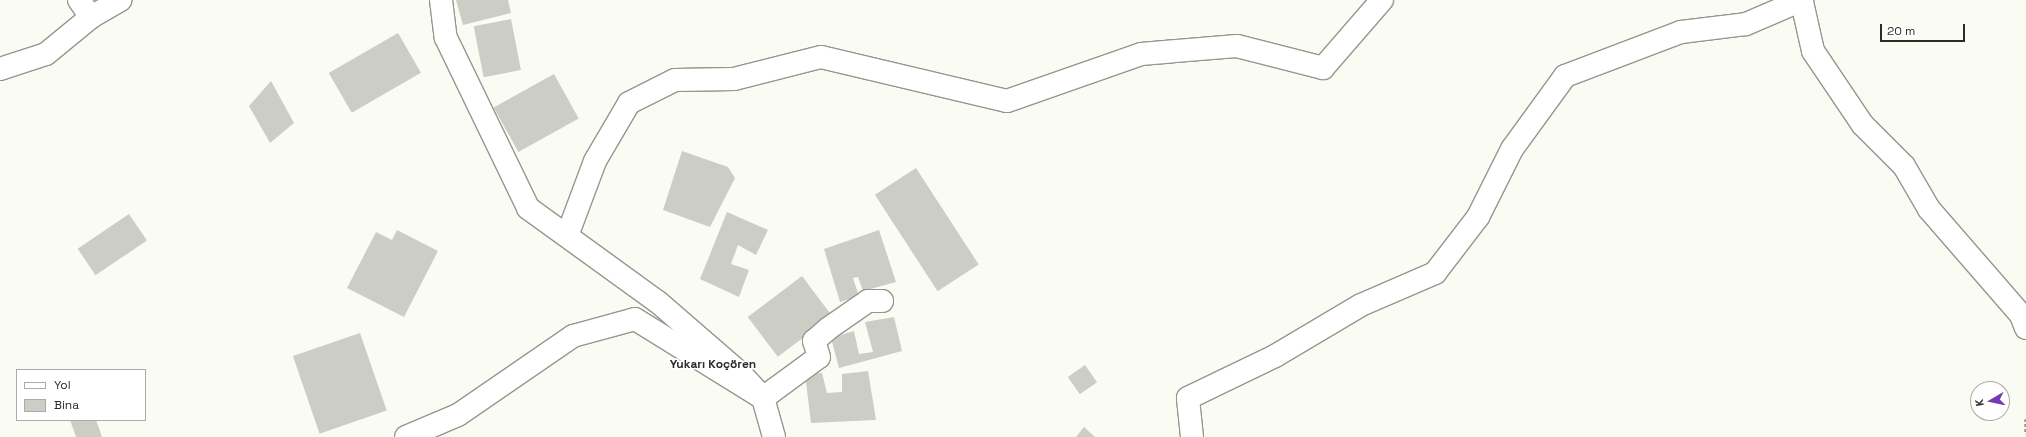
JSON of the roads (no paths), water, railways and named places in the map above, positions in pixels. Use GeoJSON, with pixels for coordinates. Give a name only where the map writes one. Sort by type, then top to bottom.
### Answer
{"type":"FeatureCollection","features":[{"type":"Feature","properties":{"kind":"street"},"geometry":{"type":"LineString","coordinates":[[0,69],[46,54],[85,9],[120,0]]}},
{"type":"Feature","properties":{"kind":"street"},"geometry":{"type":"LineString","coordinates":[[441,0],[446,38],[528,208],[658,302],[763,398],[774,437]]}},
{"type":"Feature","properties":{"kind":"street"},"geometry":{"type":"LineString","coordinates":[[567,236],[595,161],[629,103],[675,80],[734,79],[822,56],[1007,101],[1141,54],[1236,46],[1323,68],[1382,0]]}},
{"type":"Feature","properties":{"kind":"street"},"geometry":{"type":"LineString","coordinates":[[1192,437],[1188,398],[1275,356],[1361,305],[1434,273],[1478,218],[1512,149],[1565,76],[1681,32],[1746,24],[1802,1],[1813,51],[1863,126],[1904,166],[1929,209],[2021,315],[2026,328]]}},
{"type":"Feature","properties":{"kind":"street"},"geometry":{"type":"LineString","coordinates":[[763,398],[819,357],[814,341],[829,328],[868,301],[882,301]]}},
{"type":"Feature","properties":{"kind":"street"},"geometry":{"type":"LineString","coordinates":[[406,437],[458,415],[573,336],[635,319],[763,398]]}},
{"type":"Feature","properties":{"kind":"district","name":"Yukarı Koçören"},"geometry":{"type":"Point","coordinates":[713,365]}}]}
